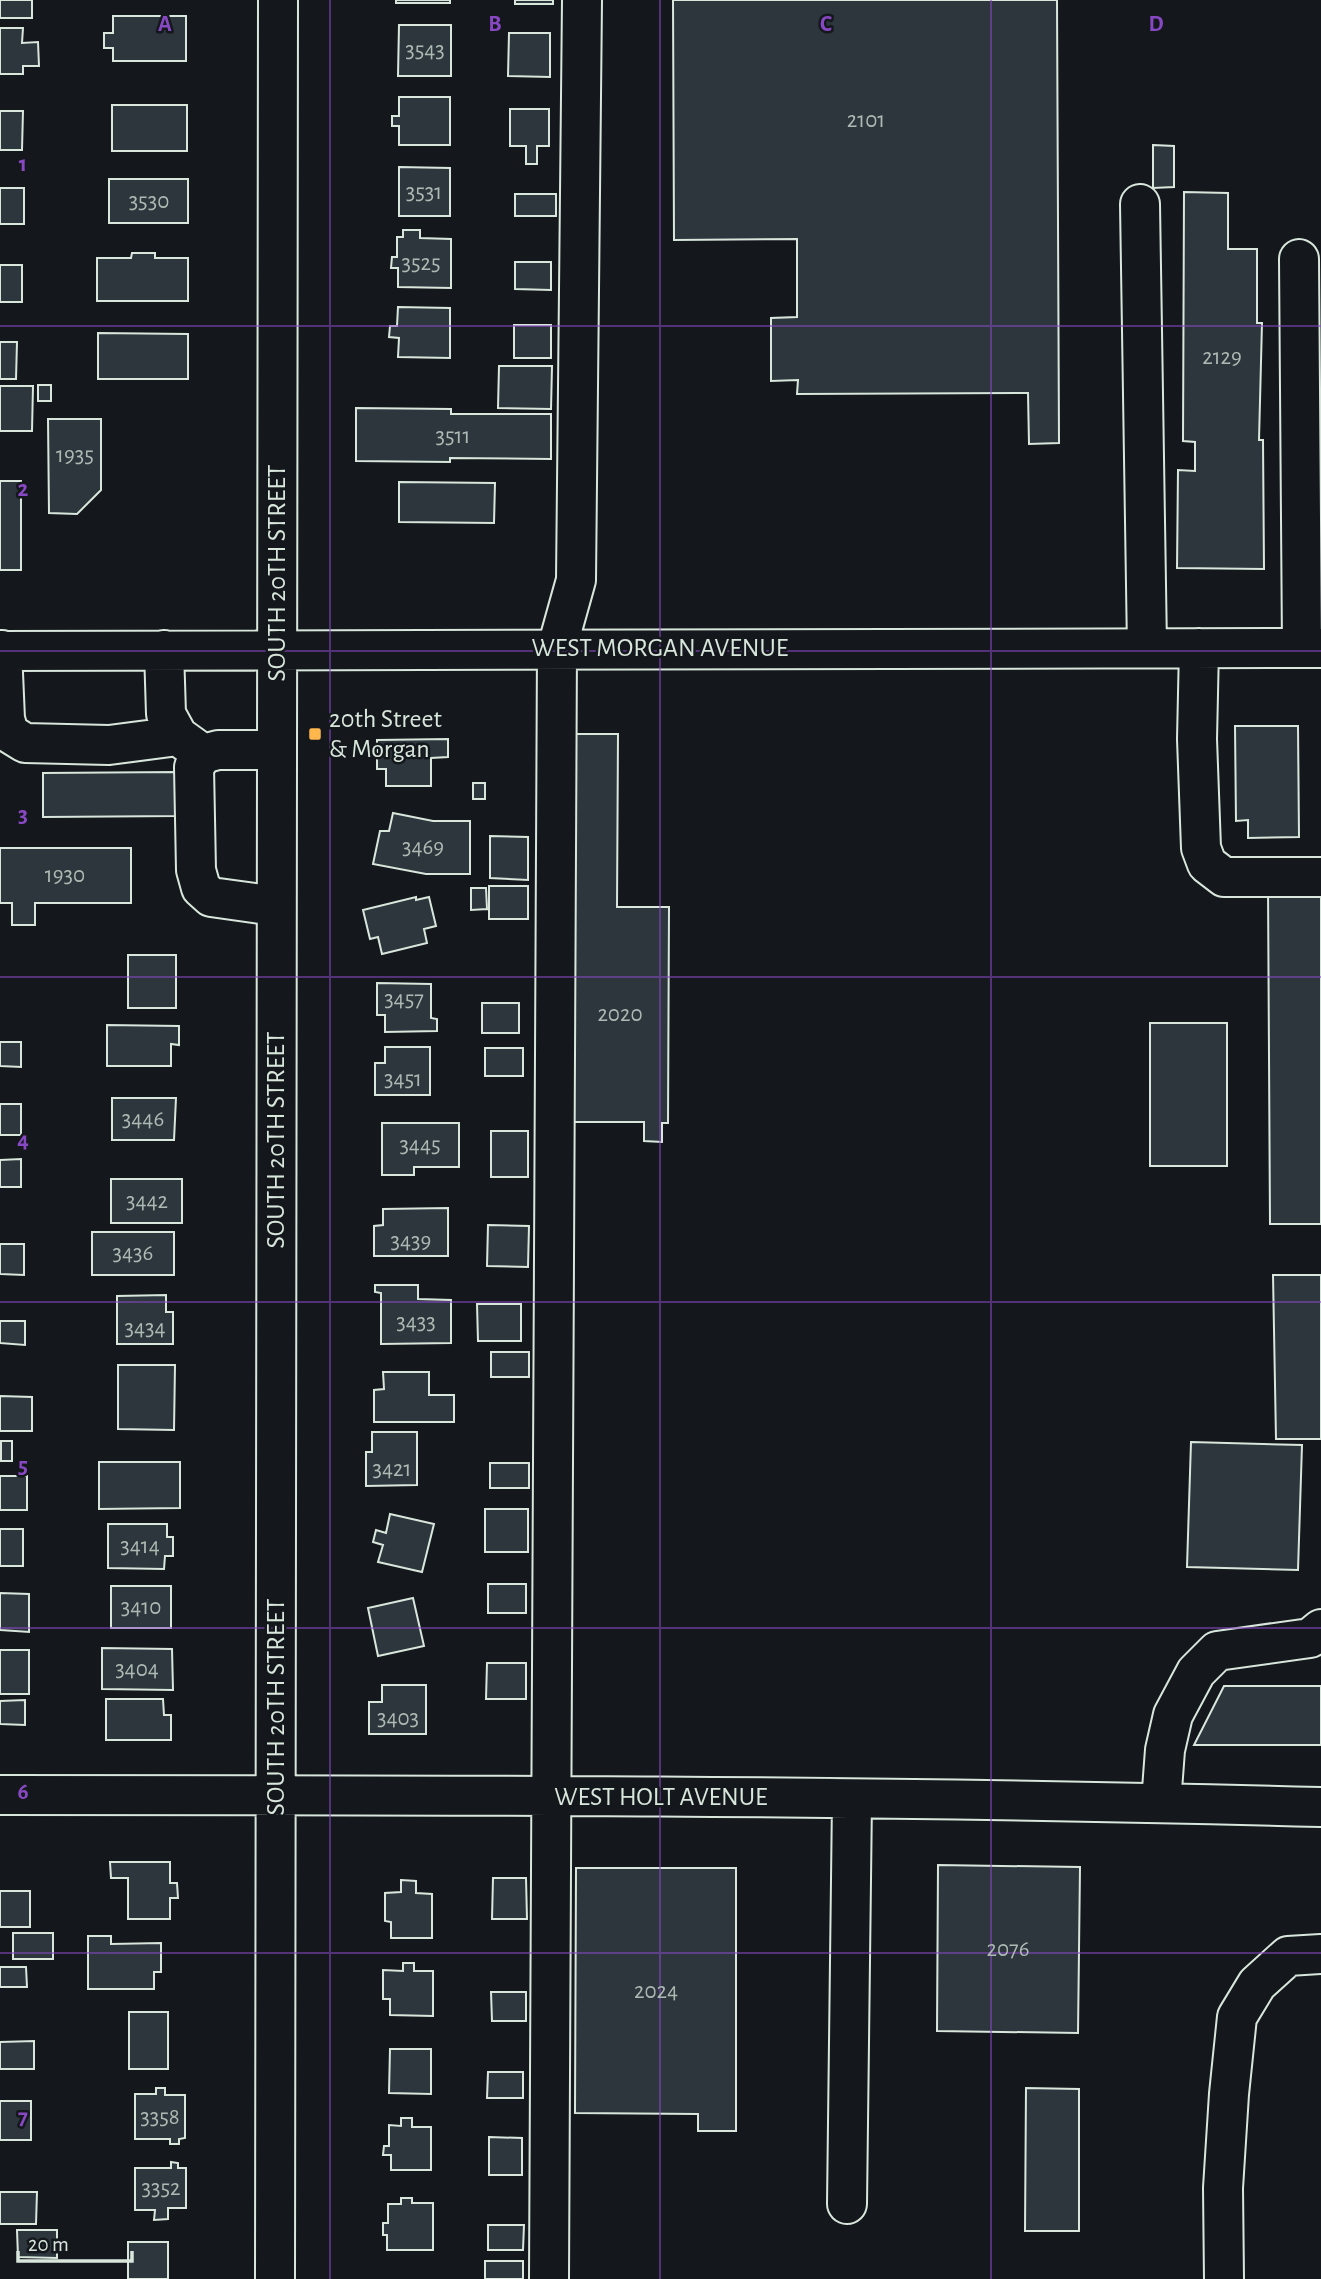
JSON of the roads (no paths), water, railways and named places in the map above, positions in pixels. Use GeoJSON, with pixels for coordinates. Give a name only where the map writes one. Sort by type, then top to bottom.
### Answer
{"type":"FeatureCollection","features":[{"type":"Feature","properties":{"kind":"street","name":"SOUTH 20TH STREET"},"geometry":{"type":"LineString","coordinates":[[275,2279],[278,0]]}},
{"type":"Feature","properties":{"kind":"street"},"geometry":{"type":"LineString","coordinates":[[550,2279],[557,648],[576,580],[582,0]]}},
{"type":"Feature","properties":{"kind":"street"},"geometry":{"type":"LineString","coordinates":[[1140,204],[1147,648]]}},
{"type":"Feature","properties":{"kind":"street"},"geometry":{"type":"LineString","coordinates":[[1299,260],[1312,648]]}},
{"type":"Feature","properties":{"kind":"street"},"geometry":{"type":"LineString","coordinates":[[1199,648],[1197,739],[1201,848],[1207,864],[1224,877],[1321,877]]}},
{"type":"Feature","properties":{"kind":"street","name":"WEST MORGAN AVENUE"},"geometry":{"type":"LineString","coordinates":[[1,650],[1312,648]]}},
{"type":"Feature","properties":{"kind":"street"},"geometry":{"type":"LineString","coordinates":[[1,650],[5,719],[9,733],[25,743],[191,745],[218,750],[276,750]]}},
{"type":"Feature","properties":{"kind":"street"},"geometry":{"type":"LineString","coordinates":[[164,650],[166,714],[191,745],[194,767],[196,870],[201,888],[211,897],[276,906]]}},
{"type":"Feature","properties":{"kind":"street"},"geometry":{"type":"LineString","coordinates":[[1161,1803],[1165,1750],[1173,1715],[1196,1672],[1217,1650],[1310,1638],[1321,1629]]}},
{"type":"Feature","properties":{"kind":"street","name":"WEST HOLT AVENUE"},"geometry":{"type":"LineString","coordinates":[[0,1795],[275,1794],[852,1799],[1321,1807]]}},
{"type":"Feature","properties":{"kind":"street"},"geometry":{"type":"LineString","coordinates":[[848,2204],[852,1799]]}},
{"type":"Feature","properties":{"kind":"street"},"geometry":{"type":"LineString","coordinates":[[1224,2279],[1223,2188],[1228,2094],[1237,2017],[1257,1984],[1288,1956],[1321,1954]]}},
{"type":"Feature","properties":{"kind":"place","name":"20th Street & Morgan"},"geometry":{"type":"Point","coordinates":[315,734]}}]}
